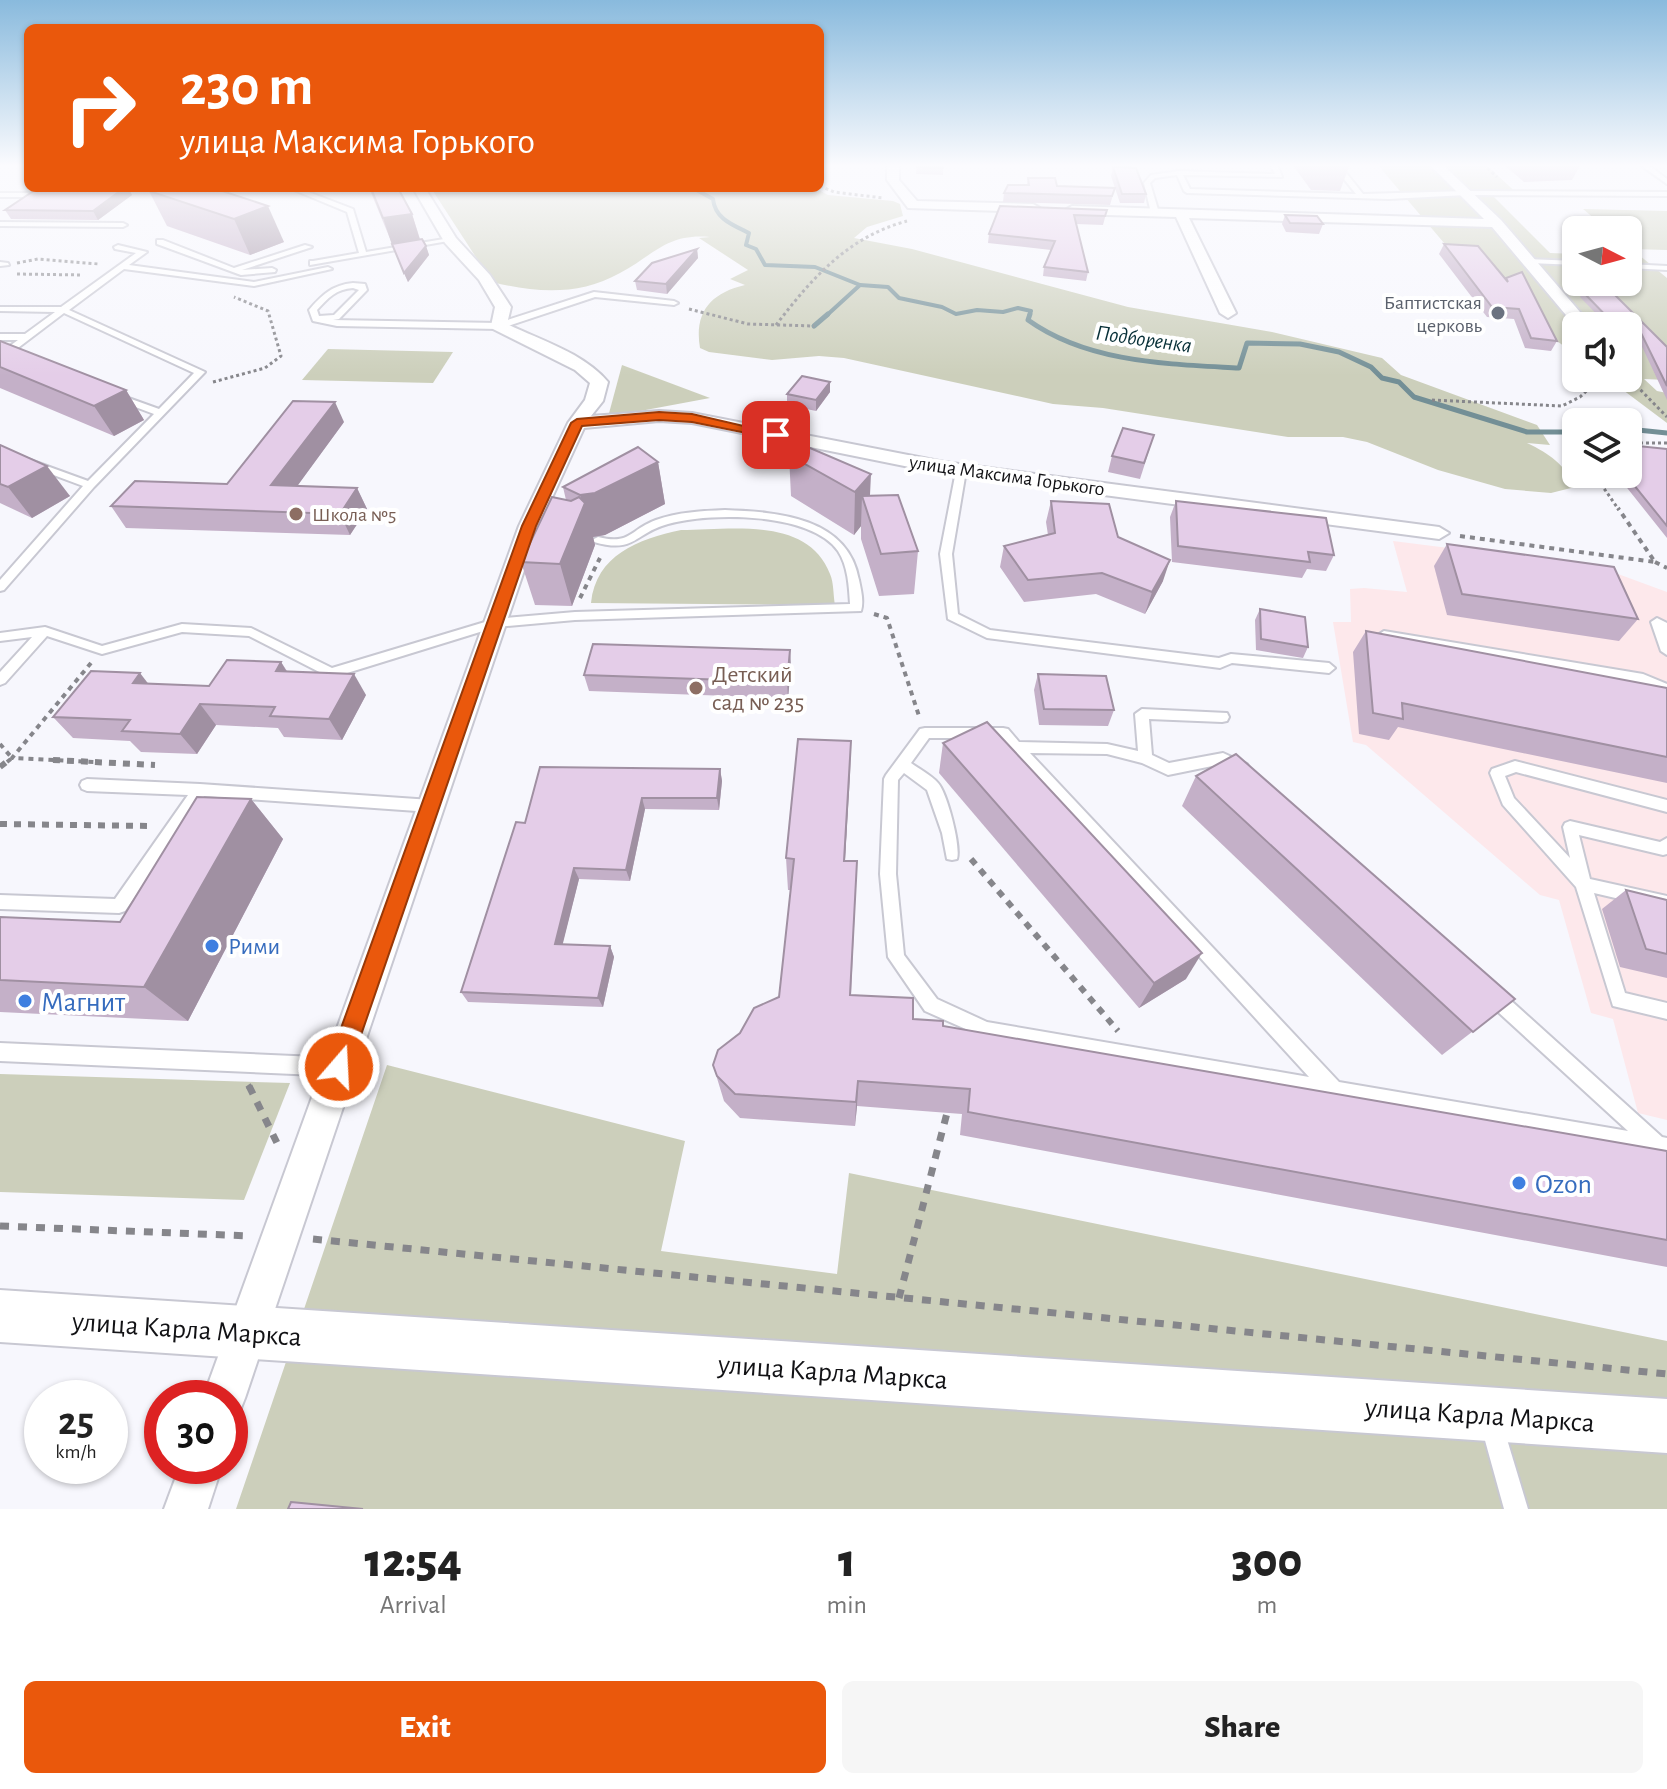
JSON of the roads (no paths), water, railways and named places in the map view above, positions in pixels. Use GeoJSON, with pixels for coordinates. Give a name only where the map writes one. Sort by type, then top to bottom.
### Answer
{"type":"FeatureCollection","features":[{"type":"Feature","properties":{"kind":"street"},"geometry":{"type":"LineString","coordinates":[[230,1380],[495,623],[577,423],[594,401],[599,382],[581,366],[499,326],[503,307],[485,278],[447,234]]}},
{"type":"Feature","properties":{"kind":"street"},"geometry":{"type":"LineString","coordinates":[[1191,234],[1228,313]]}},
{"type":"Feature","properties":{"kind":"street"},"geometry":{"type":"LineString","coordinates":[[1506,234],[1572,312]]}},
{"type":"Feature","properties":{"kind":"street","name":"улица Максима Горького"},"geometry":{"type":"LineString","coordinates":[[577,423],[659,416],[692,418],[961,471],[1439,533]]}},
{"type":"Feature","properties":{"kind":"street","name":"улица Карла Маркса"},"geometry":{"type":"LineString","coordinates":[[0,1316],[1667,1426]]}},
{"type":"Feature","properties":{"kind":"street"},"geometry":{"type":"LineString","coordinates":[[186,1509],[195,1484]]}},
{"type":"Feature","properties":{"kind":"lane"},"geometry":{"type":"LineString","coordinates":[[357,234],[363,255]]}},
{"type":"Feature","properties":{"kind":"lane"},"geometry":{"type":"LineString","coordinates":[[160,242],[234,270],[256,274],[450,240]]}},
{"type":"Feature","properties":{"kind":"lane"},"geometry":{"type":"LineString","coordinates":[[2,355],[143,252],[118,247]]}},
{"type":"Feature","properties":{"kind":"lane"},"geometry":{"type":"LineString","coordinates":[[234,270],[308,247]]}},
{"type":"Feature","properties":{"kind":"lane"},"geometry":{"type":"LineString","coordinates":[[122,266],[254,284],[328,269],[336,258]]}},
{"type":"Feature","properties":{"kind":"lane"},"geometry":{"type":"LineString","coordinates":[[1530,261],[1562,262]]}},
{"type":"Feature","properties":{"kind":"lane"},"geometry":{"type":"LineString","coordinates":[[1642,267],[1667,268]]}},
{"type":"Feature","properties":{"kind":"lane"},"geometry":{"type":"LineString","coordinates":[[328,269],[332,288]]}},
{"type":"Feature","properties":{"kind":"lane"},"geometry":{"type":"LineString","coordinates":[[362,286],[363,290],[336,317],[316,319],[313,310],[332,288],[362,286]]}},
{"type":"Feature","properties":{"kind":"lane"},"geometry":{"type":"LineString","coordinates":[[316,319],[337,323],[499,326],[594,294],[674,303]]}},
{"type":"Feature","properties":{"kind":"lane"},"geometry":{"type":"LineString","coordinates":[[0,309],[63,310],[200,372],[6,570],[0,587]]}},
{"type":"Feature","properties":{"kind":"lane"},"geometry":{"type":"LineString","coordinates":[[0,337],[26,337]]}},
{"type":"Feature","properties":{"kind":"lane"},"geometry":{"type":"LineString","coordinates":[[2,355],[17,361]]}},
{"type":"Feature","properties":{"kind":"lane"},"geometry":{"type":"LineString","coordinates":[[103,392],[161,413]]}},
{"type":"Feature","properties":{"kind":"lane"},"geometry":{"type":"LineString","coordinates":[[0,452],[90,485]]}},
{"type":"Feature","properties":{"kind":"lane"},"geometry":{"type":"LineString","coordinates":[[961,471],[946,554],[952,616],[987,634],[1220,663],[1231,658],[1329,668]]}},
{"type":"Feature","properties":{"kind":"lane"},"geometry":{"type":"LineString","coordinates":[[0,637],[45,631],[102,650],[182,628],[251,632],[331,673],[495,623],[575,616],[857,608],[851,565],[836,541],[805,527],[768,516],[724,514],[662,522],[616,544],[598,540]]}},
{"type":"Feature","properties":{"kind":"lane"},"geometry":{"type":"LineString","coordinates":[[1667,629],[1657,622],[1667,651]]}},
{"type":"Feature","properties":{"kind":"lane"},"geometry":{"type":"LineString","coordinates":[[0,680],[45,631]]}},
{"type":"Feature","properties":{"kind":"lane"},"geometry":{"type":"LineString","coordinates":[[1384,635],[1643,679],[1667,689]]}},
{"type":"Feature","properties":{"kind":"lane"},"geometry":{"type":"LineString","coordinates":[[1145,758],[1142,714],[1222,717]]}},
{"type":"Feature","properties":{"kind":"lane"},"geometry":{"type":"LineString","coordinates":[[1333,1089],[1003,733],[925,733],[891,779],[888,874],[896,957],[931,1005],[986,1030],[1662,1146]]}},
{"type":"Feature","properties":{"kind":"lane"},"geometry":{"type":"LineString","coordinates":[[1019,747],[1107,749],[1145,758],[1168,769],[1223,758],[1245,769],[1257,780]]}},
{"type":"Feature","properties":{"kind":"lane"},"geometry":{"type":"LineString","coordinates":[[902,764],[933,787],[949,833],[952,854]]}},
{"type":"Feature","properties":{"kind":"lane"},"geometry":{"type":"LineString","coordinates":[[1667,806],[1515,766],[1497,773],[1508,801],[1583,884],[1667,903]]}},
{"type":"Feature","properties":{"kind":"lane"},"geometry":{"type":"LineString","coordinates":[[87,785],[431,806]]}},
{"type":"Feature","properties":{"kind":"lane"},"geometry":{"type":"LineString","coordinates":[[0,902],[119,906],[200,790]]}},
{"type":"Feature","properties":{"kind":"lane"},"geometry":{"type":"LineString","coordinates":[[1666,852],[1570,827],[1583,884],[1619,1000],[1667,1011]]}},
{"type":"Feature","properties":{"kind":"lane"},"geometry":{"type":"LineString","coordinates":[[1480,984],[1662,1146]]}},
{"type":"Feature","properties":{"kind":"lane"},"geometry":{"type":"LineString","coordinates":[[0,1052],[339,1067]]}},
{"type":"Feature","properties":{"kind":"lane"},"geometry":{"type":"LineString","coordinates":[[1489,1414],[1516,1509]]}},
{"type":"Feature","properties":{"kind":"waterway","name":"Подборенка"},"geometry":{"type":"LineString","coordinates":[[749,234],[746,245],[756,249],[765,265],[815,267],[860,285]]}},
{"type":"Feature","properties":{"kind":"waterway"},"geometry":{"type":"LineString","coordinates":[[826,316],[860,285]]}},
{"type":"Feature","properties":{"kind":"waterway","name":"Подборенка"},"geometry":{"type":"LineString","coordinates":[[860,285],[888,287],[899,298],[942,307],[956,314],[977,310],[1003,312],[1018,308],[1031,311],[1029,316]]}},
{"type":"Feature","properties":{"kind":"waterway"},"geometry":{"type":"LineString","coordinates":[[814,326],[828,314]]}},
{"type":"Feature","properties":{"kind":"waterway","name":"Подборенка"},"geometry":{"type":"LineString","coordinates":[[1030,314],[1028,320],[1051,334],[1076,345],[1129,359],[1239,368],[1247,343],[1300,344],[1339,352],[1371,367],[1382,378],[1399,382],[1414,397],[1527,432],[1562,432]]}},
{"type":"Feature","properties":{"kind":"waterway","name":"Подборенка"},"geometry":{"type":"LineString","coordinates":[[1642,430],[1667,433]]}},
{"type":"Feature","properties":{"kind":"place","name":"Баптистская церковь"},"geometry":{"type":"Point","coordinates":[1498,313]}},
{"type":"Feature","properties":{"kind":"place","name":"Школа №5"},"geometry":{"type":"Point","coordinates":[296,514]}},
{"type":"Feature","properties":{"kind":"place","name":"Детский сад № 235"},"geometry":{"type":"Point","coordinates":[696,688]}},
{"type":"Feature","properties":{"kind":"place","name":"Рими"},"geometry":{"type":"Point","coordinates":[212,946]}},
{"type":"Feature","properties":{"kind":"place","name":"Магнит"},"geometry":{"type":"Point","coordinates":[25,1001]}},
{"type":"Feature","properties":{"kind":"place","name":"Ozon"},"geometry":{"type":"Point","coordinates":[1519,1183]}}]}
